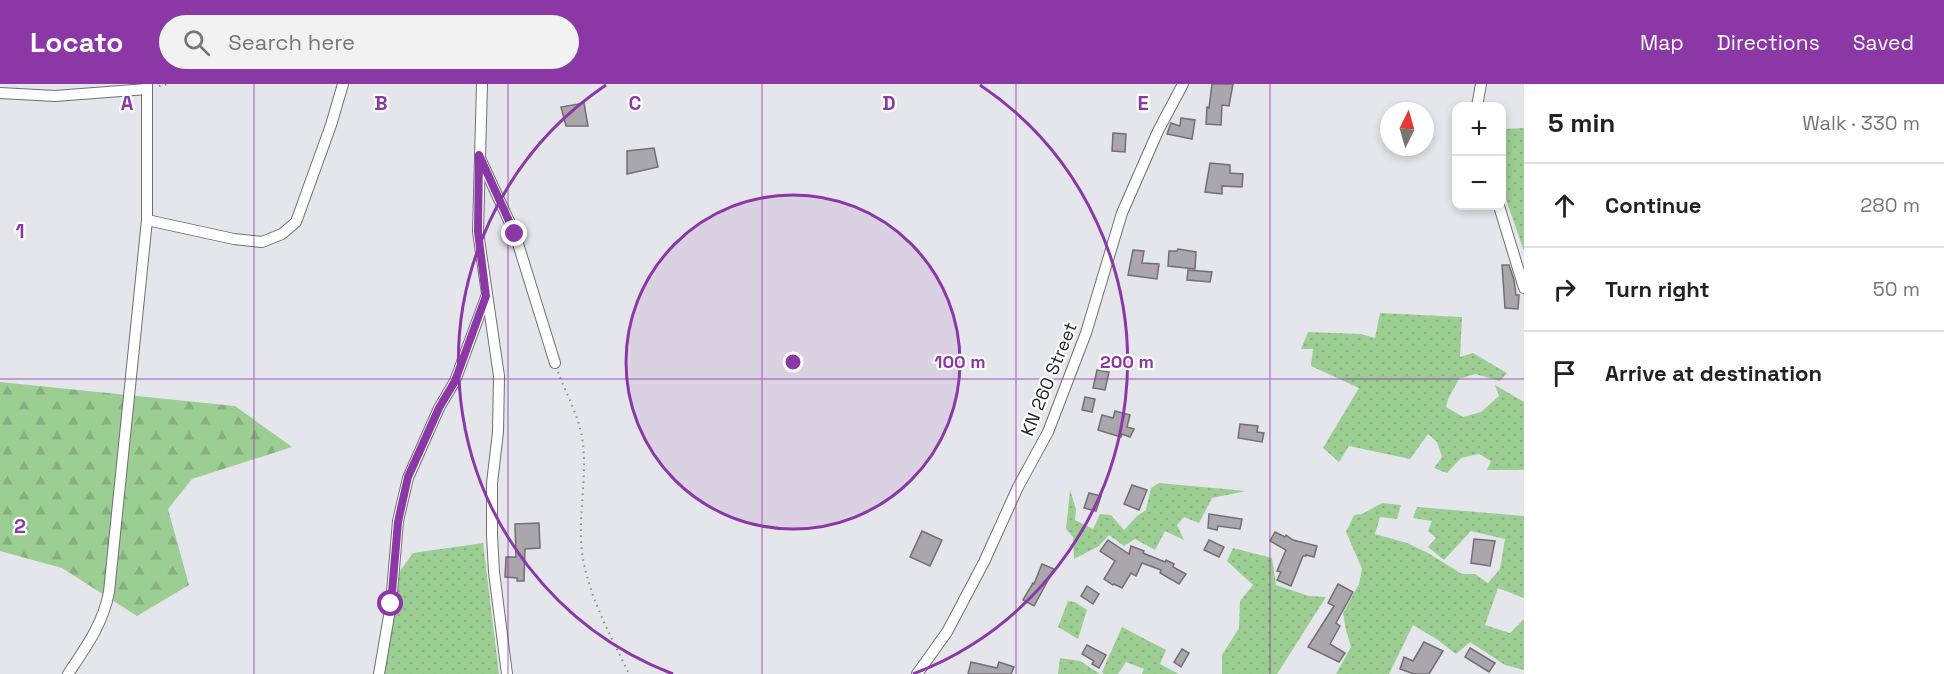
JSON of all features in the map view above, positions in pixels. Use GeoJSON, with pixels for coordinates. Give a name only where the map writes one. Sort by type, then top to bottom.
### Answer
{"type":"FeatureCollection","features":[{"type":"Feature","properties":{"kind":"street"},"geometry":{"type":"LineString","coordinates":[[147,220],[234,239],[262,242],[282,234],[296,222],[331,125],[343,84]]}},
{"type":"Feature","properties":{"kind":"street"},"geometry":{"type":"LineString","coordinates":[[482,84],[478,232],[499,376],[498,432],[492,483],[492,535],[494,572],[507,674]]}},
{"type":"Feature","properties":{"kind":"street","name":"KN 260 Street"},"geometry":{"type":"LineString","coordinates":[[917,674],[946,632],[984,562],[1018,487],[1048,432],[1086,333],[1122,213],[1158,131],[1183,84]]}},
{"type":"Feature","properties":{"kind":"street"},"geometry":{"type":"LineString","coordinates":[[1478,102],[1481,84]]}},
{"type":"Feature","properties":{"kind":"street"},"geometry":{"type":"LineString","coordinates":[[0,93],[55,96],[147,86],[147,220],[109,592],[106,609],[97,632],[68,674]]}},
{"type":"Feature","properties":{"kind":"street"},"geometry":{"type":"LineString","coordinates":[[479,155],[515,234],[555,363]]}},
{"type":"Feature","properties":{"kind":"street"},"geometry":{"type":"LineString","coordinates":[[1500,210],[1524,288]]}},
{"type":"Feature","properties":{"kind":"street"},"geometry":{"type":"LineString","coordinates":[[379,674],[391,604],[398,522],[408,477],[439,408],[455,381],[486,296]]}},
{"type":"Feature","properties":{"kind":"path"},"geometry":{"type":"LineString","coordinates":[[555,363],[582,438],[581,536],[584,563],[594,598],[628,674]]}},
{"type":"Feature","properties":{"kind":"green space"},"geometry":{"type":"Polygon","coordinates":[[[1524,128],[1524,251],[1506,199],[1506,129],[1524,128]]]}},
{"type":"Feature","properties":{"kind":"green space"},"geometry":{"type":"Polygon","coordinates":[[[1380,313],[1462,317],[1460,357],[1473,353],[1507,373],[1500,381],[1475,374],[1459,379],[1446,407],[1463,417],[1481,412],[1499,396],[1495,385],[1524,402],[1524,470],[1487,470],[1491,461],[1479,454],[1461,458],[1447,473],[1434,468],[1442,457],[1437,442],[1428,434],[1410,459],[1349,446],[1339,462],[1323,448],[1359,388],[1311,366],[1313,349],[1301,349],[1308,332],[1361,334],[1375,338],[1380,313]]]}},
{"type":"Feature","properties":{"kind":"green space"},"geometry":{"type":"Polygon","coordinates":[[[0,382],[235,406],[292,447],[192,479],[168,509],[189,585],[137,616],[62,568],[0,551],[0,382]]]}},
{"type":"Feature","properties":{"kind":"green space"},"geometry":{"type":"Polygon","coordinates":[[[1159,483],[1246,491],[1212,498],[1199,523],[1184,517],[1177,525],[1184,540],[1165,531],[1155,550],[1135,539],[1124,546],[1109,535],[1099,546],[1074,559],[1073,537],[1066,529],[1070,490],[1076,509],[1075,520],[1093,529],[1100,514],[1111,515],[1124,530],[1146,510],[1151,488],[1159,483]]]}},
{"type":"Feature","properties":{"kind":"green space"},"geometry":{"type":"Polygon","coordinates":[[[1382,503],[1401,505],[1397,519],[1380,517],[1375,534],[1407,543],[1462,574],[1475,574],[1488,583],[1500,569],[1505,539],[1471,531],[1444,560],[1428,547],[1436,538],[1428,531],[1432,521],[1413,518],[1417,507],[1524,516],[1524,598],[1498,588],[1485,625],[1510,633],[1524,619],[1524,670],[1505,665],[1470,642],[1456,654],[1413,625],[1389,674],[1336,674],[1351,647],[1343,613],[1359,584],[1362,569],[1346,532],[1354,515],[1362,514],[1382,503]]]}},
{"type":"Feature","properties":{"kind":"green space"},"geometry":{"type":"Polygon","coordinates":[[[483,543],[499,674],[381,674],[400,571],[413,553],[483,543]]]}},
{"type":"Feature","properties":{"kind":"green space"},"geometry":{"type":"Polygon","coordinates":[[[1233,548],[1272,558],[1276,585],[1309,596],[1326,597],[1277,674],[1222,674],[1222,655],[1239,628],[1240,601],[1253,585],[1227,561],[1233,548]]]}},
{"type":"Feature","properties":{"kind":"green space"},"geometry":{"type":"Polygon","coordinates":[[[1068,601],[1075,602],[1087,610],[1078,639],[1058,627],[1068,601]]]}},
{"type":"Feature","properties":{"kind":"green space"},"geometry":{"type":"Polygon","coordinates":[[[1122,627],[1166,650],[1160,664],[1179,674],[1142,674],[1144,669],[1126,662],[1118,674],[1104,674],[1102,672],[1122,627]]]}},
{"type":"Feature","properties":{"kind":"green space"},"geometry":{"type":"Polygon","coordinates":[[[1060,658],[1080,661],[1100,674],[1058,674],[1060,658]]]}},
{"type":"Feature","properties":{"kind":"building"},"geometry":{"type":"Polygon","coordinates":[[[1212,84],[1233,84],[1229,106],[1222,105],[1221,125],[1206,124],[1212,84]]]}},
{"type":"Feature","properties":{"kind":"building"},"geometry":{"type":"Polygon","coordinates":[[[584,103],[588,126],[566,126],[561,107],[584,103]]]}},
{"type":"Feature","properties":{"kind":"building"},"geometry":{"type":"Polygon","coordinates":[[[1181,118],[1195,120],[1192,139],[1167,134],[1171,123],[1180,126],[1181,118]]]}},
{"type":"Feature","properties":{"kind":"building"},"geometry":{"type":"Polygon","coordinates":[[[1113,133],[1126,134],[1125,152],[1112,151],[1113,133]]]}},
{"type":"Feature","properties":{"kind":"building"},"geometry":{"type":"Polygon","coordinates":[[[654,148],[658,167],[627,174],[627,151],[654,148]]]}},
{"type":"Feature","properties":{"kind":"building"},"geometry":{"type":"Polygon","coordinates":[[[1210,163],[1230,165],[1230,173],[1243,174],[1242,187],[1222,186],[1222,194],[1205,192],[1210,163]]]}},
{"type":"Feature","properties":{"kind":"building"},"geometry":{"type":"Polygon","coordinates":[[[1178,249],[1196,252],[1195,269],[1168,266],[1169,251],[1178,249]]]}},
{"type":"Feature","properties":{"kind":"building"},"geometry":{"type":"Polygon","coordinates":[[[1133,250],[1144,251],[1142,263],[1159,264],[1157,279],[1128,275],[1133,250]]]}},
{"type":"Feature","properties":{"kind":"building"},"geometry":{"type":"Polygon","coordinates":[[[1502,265],[1509,265],[1516,295],[1519,295],[1518,309],[1505,308],[1502,265]]]}},
{"type":"Feature","properties":{"kind":"building"},"geometry":{"type":"Polygon","coordinates":[[[1188,270],[1212,272],[1210,282],[1187,280],[1188,270]]]}},
{"type":"Feature","properties":{"kind":"building"},"geometry":{"type":"Polygon","coordinates":[[[1097,370],[1109,372],[1105,390],[1093,388],[1097,370]]]}},
{"type":"Feature","properties":{"kind":"building"},"geometry":{"type":"Polygon","coordinates":[[[1085,397],[1095,399],[1092,412],[1082,410],[1085,397]]]}},
{"type":"Feature","properties":{"kind":"building"},"geometry":{"type":"Polygon","coordinates":[[[1115,411],[1130,415],[1127,427],[1134,429],[1130,437],[1122,434],[1121,437],[1098,430],[1102,415],[1113,418],[1115,411]]]}},
{"type":"Feature","properties":{"kind":"building"},"geometry":{"type":"Polygon","coordinates":[[[1240,424],[1258,426],[1257,432],[1264,433],[1262,442],[1238,438],[1240,424]]]}},
{"type":"Feature","properties":{"kind":"building"},"geometry":{"type":"Polygon","coordinates":[[[1132,485],[1147,490],[1139,510],[1124,504],[1132,485]]]}},
{"type":"Feature","properties":{"kind":"building"},"geometry":{"type":"Polygon","coordinates":[[[1089,493],[1101,496],[1096,511],[1084,508],[1089,493]]]}},
{"type":"Feature","properties":{"kind":"building"},"geometry":{"type":"Polygon","coordinates":[[[1209,514],[1242,519],[1240,529],[1218,526],[1217,530],[1208,528],[1209,514]]]}},
{"type":"Feature","properties":{"kind":"building"},"geometry":{"type":"Polygon","coordinates":[[[539,523],[540,548],[525,549],[524,581],[505,577],[506,557],[516,557],[515,524],[539,523]]]}},
{"type":"Feature","properties":{"kind":"building"},"geometry":{"type":"Polygon","coordinates":[[[922,531],[942,540],[930,566],[910,557],[922,531]]]}},
{"type":"Feature","properties":{"kind":"building"},"geometry":{"type":"Polygon","coordinates":[[[1275,532],[1293,540],[1317,546],[1314,557],[1303,556],[1291,586],[1277,580],[1281,572],[1277,571],[1286,550],[1270,541],[1275,532]]]}},
{"type":"Feature","properties":{"kind":"building"},"geometry":{"type":"Polygon","coordinates":[[[1474,539],[1495,541],[1490,566],[1471,563],[1474,539]]]}},
{"type":"Feature","properties":{"kind":"building"},"geometry":{"type":"Polygon","coordinates":[[[1108,540],[1129,554],[1131,546],[1165,562],[1166,560],[1186,574],[1179,584],[1160,573],[1161,570],[1142,563],[1136,576],[1131,573],[1122,588],[1113,585],[1104,579],[1115,561],[1100,551],[1108,540]]]}},
{"type":"Feature","properties":{"kind":"building"},"geometry":{"type":"Polygon","coordinates":[[[1209,540],[1224,547],[1219,557],[1204,550],[1209,540]]]}},
{"type":"Feature","properties":{"kind":"building"},"geometry":{"type":"Polygon","coordinates":[[[1042,564],[1054,569],[1034,606],[1023,600],[1034,584],[1042,564]]]}},
{"type":"Feature","properties":{"kind":"building"},"geometry":{"type":"Polygon","coordinates":[[[1338,584],[1353,592],[1336,623],[1340,626],[1330,644],[1345,653],[1339,662],[1308,647],[1334,606],[1328,603],[1338,584]]]}},
{"type":"Feature","properties":{"kind":"building"},"geometry":{"type":"Polygon","coordinates":[[[1087,586],[1099,594],[1093,604],[1081,596],[1087,586]]]}},
{"type":"Feature","properties":{"kind":"building"},"geometry":{"type":"Polygon","coordinates":[[[1424,642],[1443,651],[1429,674],[1414,674],[1400,669],[1404,657],[1413,661],[1424,642]]]}},
{"type":"Feature","properties":{"kind":"building"},"geometry":{"type":"Polygon","coordinates":[[[1087,645],[1106,655],[1099,668],[1092,664],[1094,661],[1082,654],[1087,645]]]}},
{"type":"Feature","properties":{"kind":"building"},"geometry":{"type":"Polygon","coordinates":[[[1470,648],[1495,663],[1489,672],[1465,657],[1470,648]]]}},
{"type":"Feature","properties":{"kind":"building"},"geometry":{"type":"Polygon","coordinates":[[[1182,649],[1189,653],[1181,667],[1174,662],[1182,649]]]}},
{"type":"Feature","properties":{"kind":"building"},"geometry":{"type":"Polygon","coordinates":[[[971,662],[997,668],[999,662],[1014,667],[1011,674],[968,674],[971,662]]]}},
{"type":"Feature","properties":{"kind":"route"},"geometry":{"type":"LineString","coordinates":[[391,604],[398,522],[408,477],[439,408],[455,381],[486,296],[478,232],[479,155],[515,234]]}}]}
